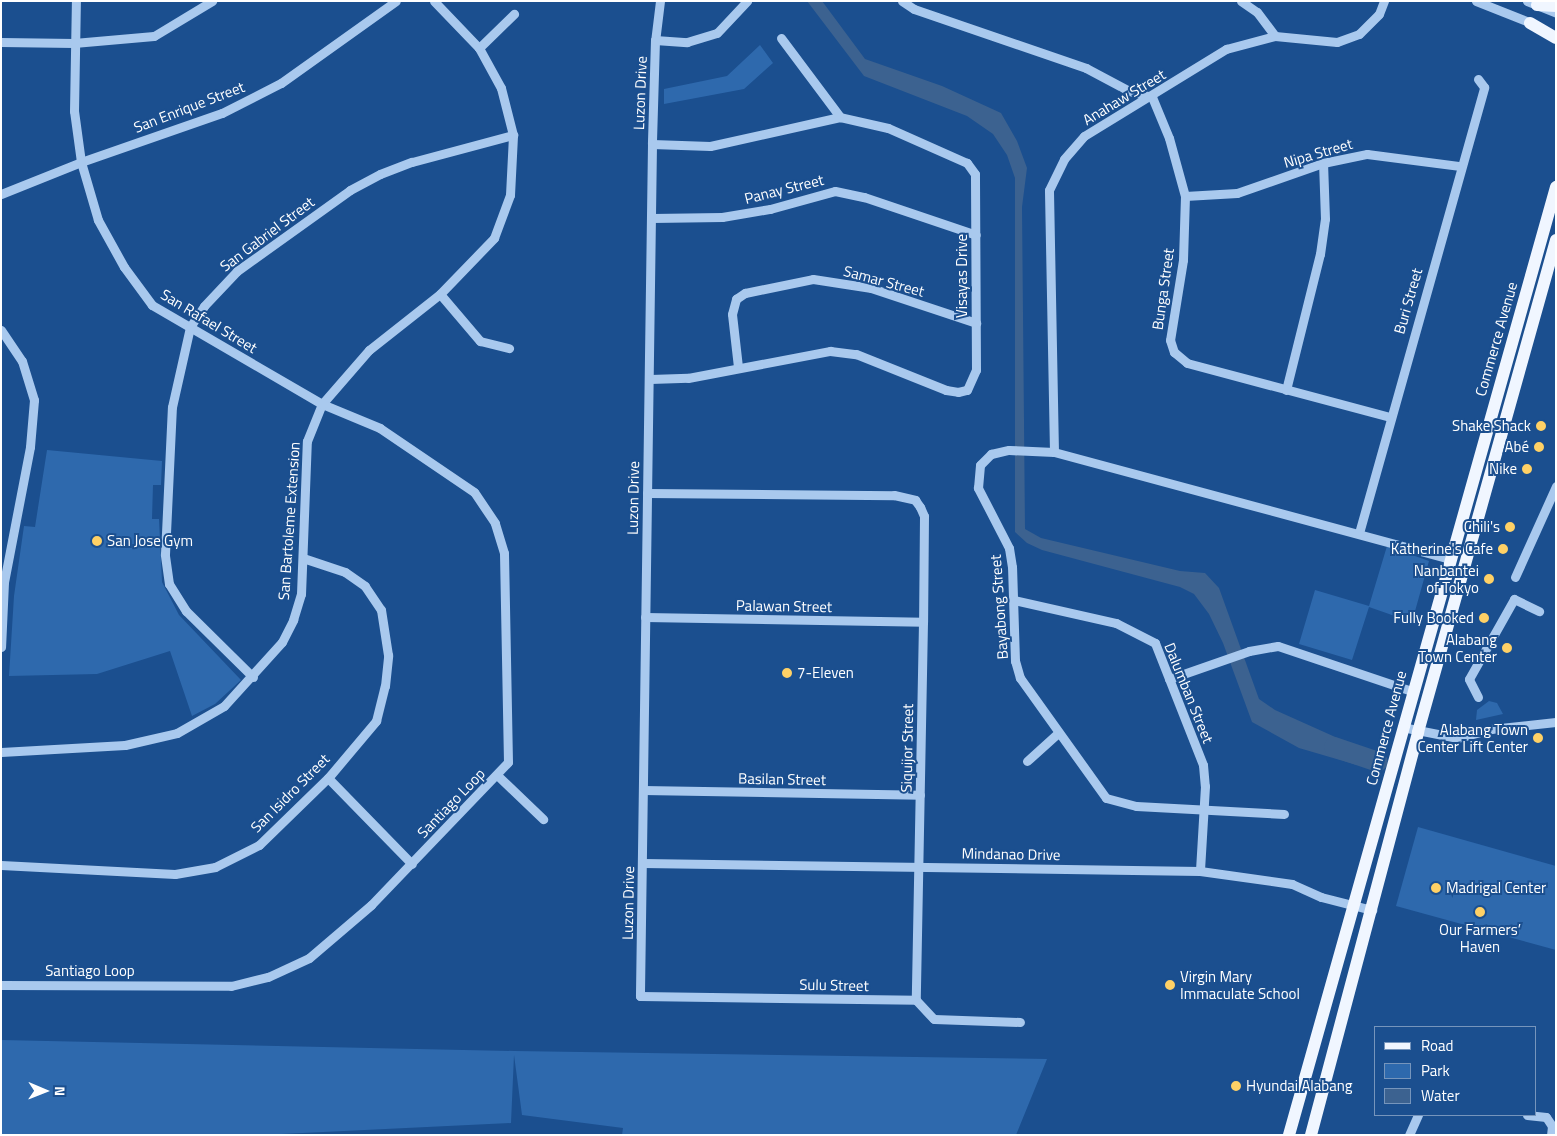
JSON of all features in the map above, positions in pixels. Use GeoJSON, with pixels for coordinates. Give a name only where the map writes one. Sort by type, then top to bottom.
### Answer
{"type":"FeatureCollection","features":[{"type":"Feature","properties":{"kind":"main road"},"geometry":{"type":"LineString","coordinates":[[1532,3],[1556,6]]}},
{"type":"Feature","properties":{"kind":"main road"},"geometry":{"type":"LineString","coordinates":[[1530,23],[1556,38]]}},
{"type":"Feature","properties":{"kind":"main road","name":"Commerce Avenue"},"geometry":{"type":"LineString","coordinates":[[1289,1135],[1412,691],[1556,187]]}},
{"type":"Feature","properties":{"kind":"main road","name":"Commerce Avenue"},"geometry":{"type":"LineString","coordinates":[[1311,1135],[1418,732],[1556,240]]}},
{"type":"Feature","properties":{"kind":"main road"},"geometry":{"type":"LineString","coordinates":[[1305,1081],[1325,1085]]}},
{"type":"Feature","properties":{"kind":"street","name":"San Rafael Street"},"geometry":{"type":"LineString","coordinates":[[76,1],[74,111],[81,162],[98,220],[124,267],[152,305],[322,404]]}},
{"type":"Feature","properties":{"kind":"street"},"geometry":{"type":"LineString","coordinates":[[1,42],[74,43],[154,36],[212,1]]}},
{"type":"Feature","properties":{"kind":"street","name":"San Enrique Street"},"geometry":{"type":"LineString","coordinates":[[1,194],[81,162],[222,113],[281,83],[396,1]]}},
{"type":"Feature","properties":{"kind":"street","name":"San Bartoleme Extension"},"geometry":{"type":"LineString","coordinates":[[1,752],[124,746],[177,733],[224,706],[253,677],[282,642],[293,620],[301,594],[307,441],[322,404],[369,350],[440,294],[494,238],[510,195],[513,135],[501,88],[479,48],[434,1]]}},
{"type":"Feature","properties":{"kind":"street","name":"Luzon Drive"},"geometry":{"type":"LineString","coordinates":[[640,996],[652,144],[655,40],[660,1]]}},
{"type":"Feature","properties":{"kind":"street"},"geometry":{"type":"LineString","coordinates":[[655,40],[687,42],[717,33],[747,1]]}},
{"type":"Feature","properties":{"kind":"street"},"geometry":{"type":"LineString","coordinates":[[902,1],[914,9],[1086,68],[1129,91],[1152,97]]}},
{"type":"Feature","properties":{"kind":"street"},"geometry":{"type":"LineString","coordinates":[[1241,1],[1258,12],[1275,36]]}},
{"type":"Feature","properties":{"kind":"street","name":"Anahaw Street"},"geometry":{"type":"LineString","coordinates":[[1054,452],[1050,190],[1064,159],[1084,136],[1152,97],[1226,49],[1275,36],[1337,42],[1360,34],[1378,14],[1384,1]]}},
{"type":"Feature","properties":{"kind":"street"},"geometry":{"type":"LineString","coordinates":[[1476,1],[1556,33]]}},
{"type":"Feature","properties":{"kind":"street"},"geometry":{"type":"LineString","coordinates":[[1532,3],[1556,13]]}},
{"type":"Feature","properties":{"kind":"street"},"geometry":{"type":"LineString","coordinates":[[479,48],[514,14]]}},
{"type":"Feature","properties":{"kind":"street"},"geometry":{"type":"LineString","coordinates":[[781,38],[840,117]]}},
{"type":"Feature","properties":{"kind":"street","name":"Buri Street"},"geometry":{"type":"LineString","coordinates":[[1359,533],[1460,166],[1484,87],[1478,79]]}},
{"type":"Feature","properties":{"kind":"street","name":"Bunga Street"},"geometry":{"type":"LineString","coordinates":[[1152,97],[1169,138],[1185,196],[1183,260],[1170,340],[1174,352],[1187,363],[1390,417]]}},
{"type":"Feature","properties":{"kind":"street","name":"Visayas Drive"},"geometry":{"type":"LineString","coordinates":[[650,379],[688,378],[830,351],[856,354],[946,390],[958,392],[967,390],[973,382],[976,323],[975,174],[967,163],[888,128],[840,117],[710,146],[652,144]]}},
{"type":"Feature","properties":{"kind":"street","name":"San Gabriel Street"},"geometry":{"type":"LineString","coordinates":[[253,677],[186,611],[170,584],[165,554],[172,407],[190,327],[204,306],[237,271],[350,190],[380,174],[412,162],[513,135]]}},
{"type":"Feature","properties":{"kind":"street","name":"Nipa Street"},"geometry":{"type":"LineString","coordinates":[[1185,196],[1237,193],[1323,163],[1367,154],[1460,166]]}},
{"type":"Feature","properties":{"kind":"street"},"geometry":{"type":"LineString","coordinates":[[1286,390],[1320,254],[1325,220],[1323,163]]}},
{"type":"Feature","properties":{"kind":"street","name":"Panay Street"},"geometry":{"type":"LineString","coordinates":[[652,218],[722,217],[770,209],[835,191],[864,197],[976,235]]}},
{"type":"Feature","properties":{"kind":"street","name":"Samar Street"},"geometry":{"type":"LineString","coordinates":[[738,367],[732,314],[736,299],[745,293],[812,279],[871,288],[976,323]]}},
{"type":"Feature","properties":{"kind":"street"},"geometry":{"type":"LineString","coordinates":[[440,294],[480,341],[509,348]]}},
{"type":"Feature","properties":{"kind":"street"},"geometry":{"type":"LineString","coordinates":[[1,330],[22,361],[34,400],[30,447],[3,582],[1,647]]}},
{"type":"Feature","properties":{"kind":"street","name":"Santiago Loop"},"geometry":{"type":"LineString","coordinates":[[1,985],[231,986],[268,977],[309,958],[371,905],[508,762],[504,553],[495,523],[474,492],[380,428],[322,404]]}},
{"type":"Feature","properties":{"kind":"street","name":"Bayabong Street"},"geometry":{"type":"LineString","coordinates":[[1284,814],[1136,806],[1106,798],[1020,678],[1015,661],[1014,600],[1009,548],[978,488],[980,465],[991,454],[1009,450],[1054,452],[1451,559]]}},
{"type":"Feature","properties":{"kind":"street"},"geometry":{"type":"LineString","coordinates":[[1515,577],[1556,486]]}},
{"type":"Feature","properties":{"kind":"street","name":"Siquijor Street"},"geometry":{"type":"LineString","coordinates":[[647,493],[894,495],[915,500],[924,516],[916,1000]]}},
{"type":"Feature","properties":{"kind":"street","name":"San Isidro Street"},"geometry":{"type":"LineString","coordinates":[[1,864],[175,874],[215,867],[258,845],[328,778],[376,721],[385,686],[388,655],[381,610],[365,586],[344,572],[303,558]]}},
{"type":"Feature","properties":{"kind":"street"},"geometry":{"type":"LineString","coordinates":[[1478,697],[1469,679],[1514,598],[1539,611]]}},
{"type":"Feature","properties":{"kind":"street","name":"Dalumban Street"},"geometry":{"type":"LineString","coordinates":[[1014,600],[1116,623],[1140,633],[1155,643],[1203,765],[1200,871]]}},
{"type":"Feature","properties":{"kind":"street","name":"Palawan Street"},"geometry":{"type":"LineString","coordinates":[[645,617],[923,622]]}},
{"type":"Feature","properties":{"kind":"street"},"geometry":{"type":"LineString","coordinates":[[1169,679],[1249,651],[1278,646],[1412,691]]}},
{"type":"Feature","properties":{"kind":"street"},"geometry":{"type":"LineString","coordinates":[[1402,727],[1418,732],[1458,738],[1491,729],[1556,722]]}},
{"type":"Feature","properties":{"kind":"street"},"geometry":{"type":"LineString","coordinates":[[1027,761],[1058,733]]}},
{"type":"Feature","properties":{"kind":"street"},"geometry":{"type":"LineString","coordinates":[[497,774],[543,819]]}},
{"type":"Feature","properties":{"kind":"street"},"geometry":{"type":"LineString","coordinates":[[328,778],[412,864]]}},
{"type":"Feature","properties":{"kind":"street","name":"Basilan Street"},"geometry":{"type":"LineString","coordinates":[[643,790],[920,795]]}},
{"type":"Feature","properties":{"kind":"street","name":"Mindanao Drive"},"geometry":{"type":"LineString","coordinates":[[643,863],[1200,871],[1292,884],[1321,897],[1372,910]]}},
{"type":"Feature","properties":{"kind":"street","name":"Sulu Street"},"geometry":{"type":"LineString","coordinates":[[640,996],[916,1000]]}},
{"type":"Feature","properties":{"kind":"street"},"geometry":{"type":"LineString","coordinates":[[916,1000],[934,1019],[1020,1022]]}},
{"type":"Feature","properties":{"kind":"street"},"geometry":{"type":"LineString","coordinates":[[1408,1135],[1418,1116]]}},
{"type":"Feature","properties":{"kind":"street"},"geometry":{"type":"LineString","coordinates":[[1536,1116],[1546,1117],[1552,1126],[1551,1135]]}},
{"type":"Feature","properties":{"kind":"green space"},"geometry":{"type":"Polygon","coordinates":[[[760,45],[773,63],[744,89],[664,104],[664,89],[727,76],[760,45]]]}},
{"type":"Feature","properties":{"kind":"green space"},"geometry":{"type":"Polygon","coordinates":[[[47,450],[162,461],[161,485],[153,485],[152,519],[159,519],[162,582],[179,615],[241,680],[215,704],[192,716],[170,651],[97,674],[9,676],[14,596],[24,526],[35,527],[47,450]]]}},
{"type":"Feature","properties":{"kind":"green space"},"geometry":{"type":"Polygon","coordinates":[[[1387,546],[1429,561],[1412,622],[1369,607],[1352,660],[1299,644],[1315,590],[1369,606],[1387,546]]]}},
{"type":"Feature","properties":{"kind":"green space"},"geometry":{"type":"Polygon","coordinates":[[[1489,701],[1497,703],[1503,714],[1476,720],[1477,710],[1489,701]]]}},
{"type":"Feature","properties":{"kind":"green space"},"geometry":{"type":"Polygon","coordinates":[[[1418,827],[1556,866],[1556,950],[1396,906],[1418,827]]]}},
{"type":"Feature","properties":{"kind":"green space"},"geometry":{"type":"Polygon","coordinates":[[[1,1040],[514,1051],[1047,1059],[1016,1135],[622,1135],[623,1128],[522,1115],[514,1055],[511,1123],[261,1135],[1,1135],[1,1040]]]}},
{"type":"Feature","properties":{"kind":"water"},"geometry":{"type":"Polygon","coordinates":[[[807,1],[822,1],[865,59],[942,86],[1001,113],[1017,141],[1027,168],[1022,207],[1025,529],[1041,538],[1180,571],[1205,573],[1219,588],[1259,699],[1275,710],[1362,749],[1357,765],[1299,748],[1252,722],[1223,643],[1209,614],[1194,594],[1180,587],[1042,550],[1027,543],[1015,532],[1015,178],[1007,155],[993,134],[967,116],[864,76],[807,1]]]}},
{"type":"Feature","properties":{"kind":"waterway"},"geometry":{"type":"LineString","coordinates":[[1334,747],[1378,762]]}},
{"type":"Feature","properties":{"kind":"place","name":"Shake Shack"},"geometry":{"type":"Point","coordinates":[1541,426]}},
{"type":"Feature","properties":{"kind":"place","name":"Abé"},"geometry":{"type":"Point","coordinates":[1539,447]}},
{"type":"Feature","properties":{"kind":"place","name":"Nike"},"geometry":{"type":"Point","coordinates":[1527,469]}},
{"type":"Feature","properties":{"kind":"place","name":"Chili's"},"geometry":{"type":"Point","coordinates":[1510,527]}},
{"type":"Feature","properties":{"kind":"place","name":"San Jose Gym"},"geometry":{"type":"Point","coordinates":[97,541]}},
{"type":"Feature","properties":{"kind":"place","name":"Katherine's Cafe"},"geometry":{"type":"Point","coordinates":[1503,549]}},
{"type":"Feature","properties":{"kind":"place","name":"Nanbantei of Tokyo"},"geometry":{"type":"Point","coordinates":[1489,579]}},
{"type":"Feature","properties":{"kind":"place","name":"Fully Booked"},"geometry":{"type":"Point","coordinates":[1484,618]}},
{"type":"Feature","properties":{"kind":"place","name":"Alabang Town Center"},"geometry":{"type":"Point","coordinates":[1507,648]}},
{"type":"Feature","properties":{"kind":"place","name":"7-Eleven"},"geometry":{"type":"Point","coordinates":[787,673]}},
{"type":"Feature","properties":{"kind":"place","name":"Alabang Town Center Lift Center"},"geometry":{"type":"Point","coordinates":[1538,738]}},
{"type":"Feature","properties":{"kind":"place","name":"Madrigal Center"},"geometry":{"type":"Point","coordinates":[1436,888]}},
{"type":"Feature","properties":{"kind":"place","name":"Our Farmers’ Haven"},"geometry":{"type":"Point","coordinates":[1480,912]}},
{"type":"Feature","properties":{"kind":"place","name":"Virgin Mary Immaculate School"},"geometry":{"type":"Point","coordinates":[1170,985]}},
{"type":"Feature","properties":{"kind":"place","name":"Hyundai Alabang"},"geometry":{"type":"Point","coordinates":[1236,1086]}}]}
